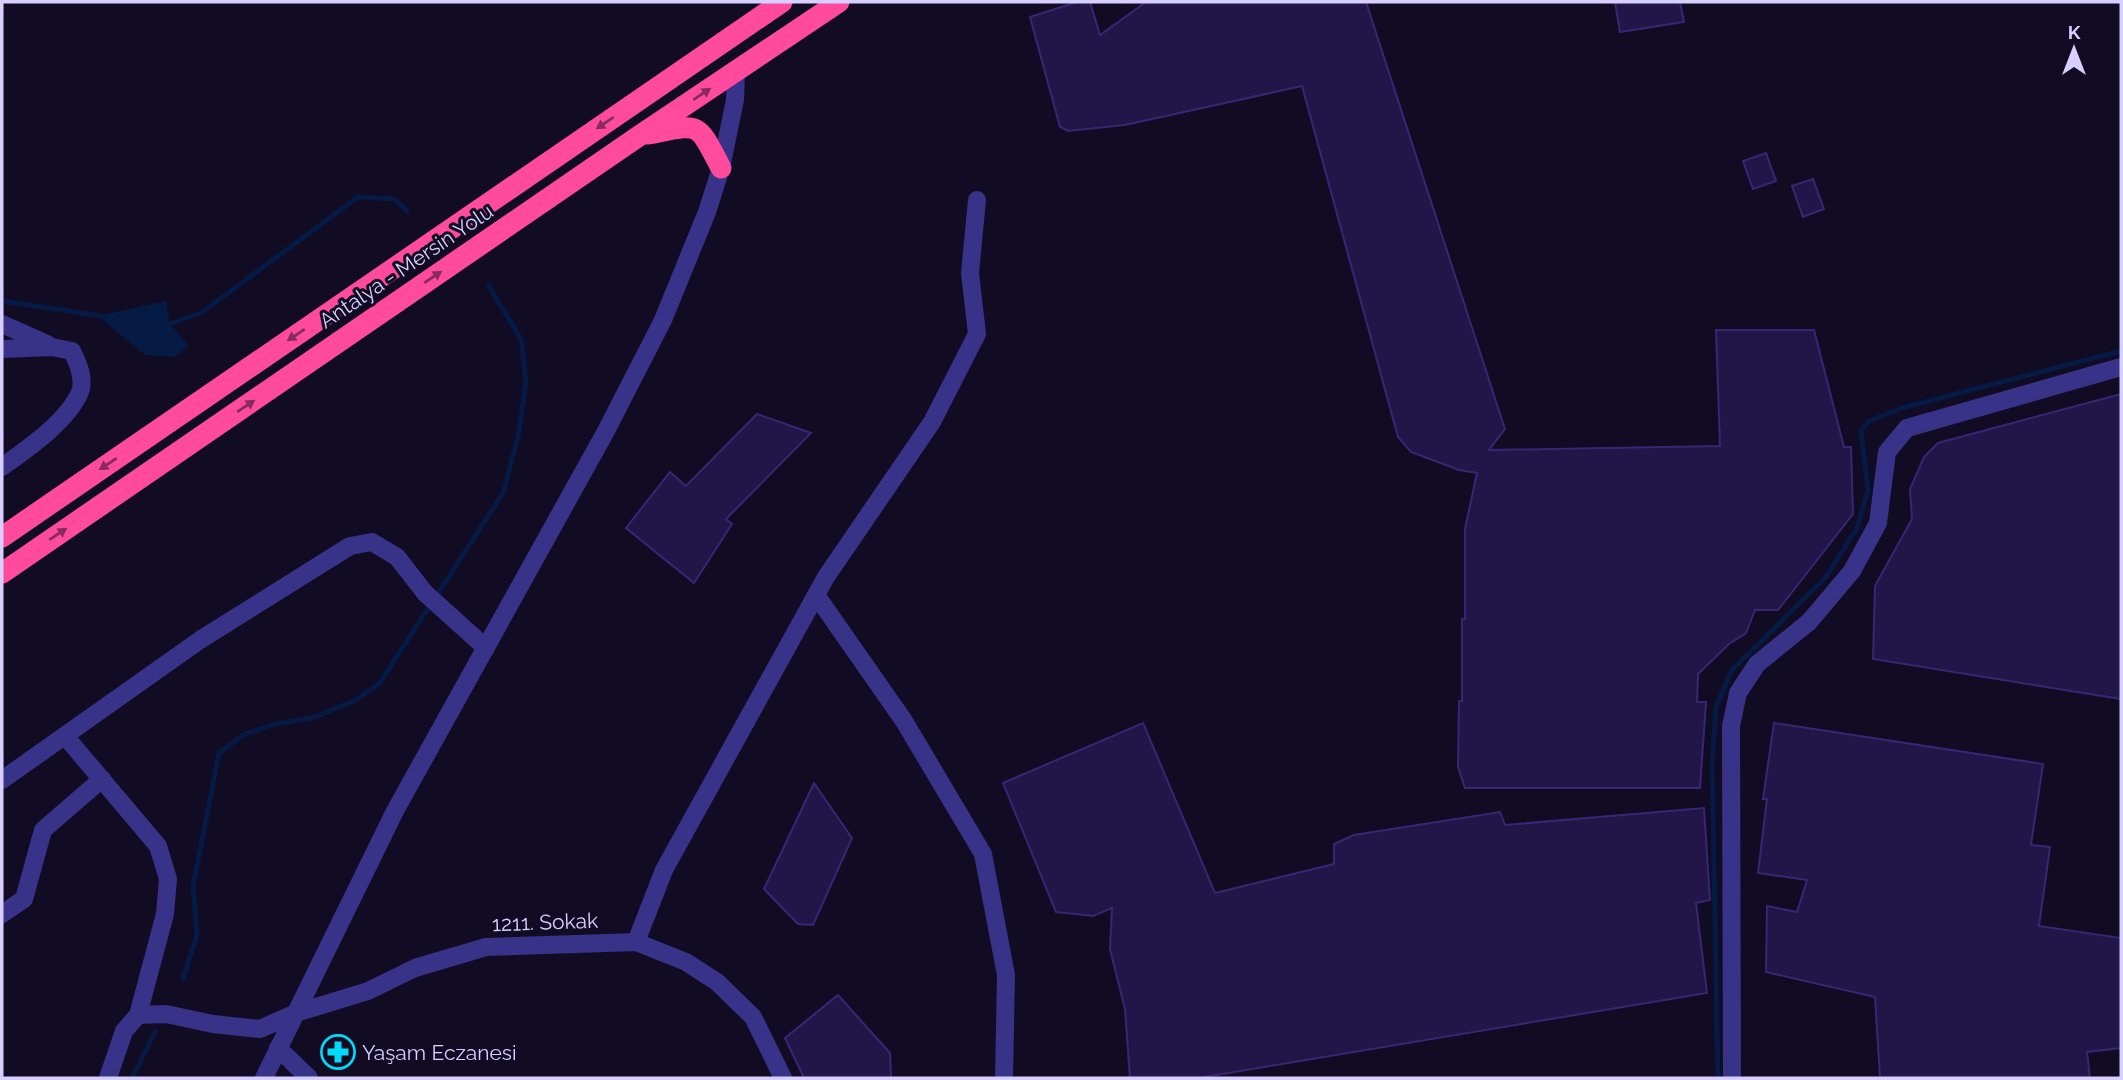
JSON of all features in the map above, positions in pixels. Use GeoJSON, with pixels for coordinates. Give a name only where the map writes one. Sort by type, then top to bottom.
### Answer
{"type":"FeatureCollection","features":[{"type":"Feature","properties":{"kind":"highway","name":"Antalya - Mersin Yolu"},"geometry":{"type":"LineString","coordinates":[[2,537],[782,2]]}},
{"type":"Feature","properties":{"kind":"highway","name":"Antalya - Mersin Yolu"},"geometry":{"type":"LineString","coordinates":[[2,573],[839,2]]}},
{"type":"Feature","properties":{"kind":"highway"},"geometry":{"type":"LineString","coordinates":[[720,44],[736,71]]}},
{"type":"Feature","properties":{"kind":"highway"},"geometry":{"type":"LineString","coordinates":[[639,136],[686,127],[696,129],[703,134],[722,168]]}},
{"type":"Feature","properties":{"kind":"street"},"geometry":{"type":"LineString","coordinates":[[264,1078],[395,811],[606,431],[663,320],[722,168],[735,100],[736,71]]}},
{"type":"Feature","properties":{"kind":"street"},"geometry":{"type":"LineString","coordinates":[[636,942],[664,870],[826,577],[932,422],[977,334],[970,273],[977,200]]}},
{"type":"Feature","properties":{"kind":"street"},"geometry":{"type":"LineString","coordinates":[[2,324],[52,346],[72,351],[80,367],[80,391],[54,427],[2,467]]}},
{"type":"Feature","properties":{"kind":"street"},"geometry":{"type":"LineString","coordinates":[[2,349],[52,346]]}},
{"type":"Feature","properties":{"kind":"street"},"geometry":{"type":"LineString","coordinates":[[1732,1078],[1731,726],[1738,693],[1757,664],[1809,622],[1852,571],[1878,523],[1887,452],[1907,428],[2121,367]]}},
{"type":"Feature","properties":{"kind":"street"},"geometry":{"type":"LineString","coordinates":[[2,780],[200,640],[350,546],[372,542],[397,557],[425,593],[486,648]]}},
{"type":"Feature","properties":{"kind":"street"},"geometry":{"type":"LineString","coordinates":[[816,595],[904,721],[983,854],[1006,975],[1004,1078]]}},
{"type":"Feature","properties":{"kind":"street"},"geometry":{"type":"LineString","coordinates":[[65,736],[158,846],[168,879],[165,914],[138,1015],[124,1031],[108,1078]]}},
{"type":"Feature","properties":{"kind":"street"},"geometry":{"type":"LineString","coordinates":[[2,914],[24,899],[43,830],[102,779]]}},
{"type":"Feature","properties":{"kind":"street","name":"1211. Sokak"},"geometry":{"type":"LineString","coordinates":[[138,1015],[166,1014],[260,1030],[296,1013],[368,991],[415,968],[486,947],[636,942],[686,962],[717,982],[752,1017],[783,1078]]}},
{"type":"Feature","properties":{"kind":"street"},"geometry":{"type":"LineString","coordinates":[[278,1048],[309,1078]]}},
{"type":"Feature","properties":{"kind":"water"},"geometry":{"type":"Polygon","coordinates":[[[166,301],[170,324],[189,346],[174,357],[145,355],[98,316],[166,301]]]}},
{"type":"Feature","properties":{"kind":"building"},"geometry":{"type":"Polygon","coordinates":[[[1077,2],[1090,2],[1100,35],[1146,2],[1366,2],[1505,429],[1489,450],[1720,446],[1716,330],[1814,330],[1844,447],[1851,447],[1853,514],[1778,610],[1755,610],[1746,633],[1729,644],[1698,674],[1697,702],[1706,702],[1700,788],[1465,788],[1458,767],[1459,701],[1462,701],[1462,619],[1465,619],[1465,529],[1477,473],[1459,470],[1411,452],[1398,437],[1302,86],[1125,125],[1068,131],[1060,127],[1030,17],[1077,2]]]}},
{"type":"Feature","properties":{"kind":"building"},"geometry":{"type":"Polygon","coordinates":[[[1615,2],[1680,2],[1684,22],[1620,32],[1615,2]]]}},
{"type":"Feature","properties":{"kind":"building"},"geometry":{"type":"Polygon","coordinates":[[[1766,153],[1776,181],[1753,189],[1743,161],[1766,153]]]}},
{"type":"Feature","properties":{"kind":"building"},"geometry":{"type":"Polygon","coordinates":[[[1813,179],[1824,209],[1803,217],[1792,186],[1813,179]]]}},
{"type":"Feature","properties":{"kind":"building"},"geometry":{"type":"Polygon","coordinates":[[[2121,394],[2121,699],[1873,659],[1875,586],[1912,519],[1910,489],[1924,457],[1938,443],[2121,394]]]}},
{"type":"Feature","properties":{"kind":"building"},"geometry":{"type":"Polygon","coordinates":[[[757,414],[811,433],[726,519],[732,524],[694,583],[626,528],[670,472],[686,486],[757,414]]]}},
{"type":"Feature","properties":{"kind":"building"},"geometry":{"type":"Polygon","coordinates":[[[1143,723],[1215,893],[1334,864],[1334,844],[1354,835],[1500,812],[1505,825],[1704,808],[1710,900],[1696,903],[1707,993],[1198,1078],[1130,1078],[1125,1009],[1110,949],[1112,908],[1093,916],[1056,912],[1003,783],[1143,723]]]}},
{"type":"Feature","properties":{"kind":"building"},"geometry":{"type":"Polygon","coordinates":[[[1774,723],[2043,764],[2031,845],[2050,847],[2039,926],[2121,938],[2121,1048],[2087,1052],[2090,1078],[1880,1078],[1875,997],[1766,972],[1767,906],[1797,912],[1807,880],[1758,873],[1767,799],[1763,799],[1774,723]]]}},
{"type":"Feature","properties":{"kind":"building"},"geometry":{"type":"Polygon","coordinates":[[[814,783],[852,838],[813,925],[798,924],[764,889],[814,783]]]}},
{"type":"Feature","properties":{"kind":"building"},"geometry":{"type":"Polygon","coordinates":[[[838,995],[890,1053],[891,1078],[804,1078],[785,1038],[838,995]]]}},
{"type":"Feature","properties":{"kind":"waterway"},"geometry":{"type":"LineString","coordinates":[[164,324],[201,313],[358,197],[394,199],[407,211]]}},
{"type":"Feature","properties":{"kind":"waterway"},"geometry":{"type":"LineString","coordinates":[[183,979],[197,935],[193,887],[219,753],[243,735],[274,724],[312,718],[354,701],[379,684],[503,493],[518,437],[526,382],[521,339],[489,286]]}},
{"type":"Feature","properties":{"kind":"waterway"},"geometry":{"type":"LineString","coordinates":[[2,301],[102,316]]}},
{"type":"Feature","properties":{"kind":"waterway"},"geometry":{"type":"LineString","coordinates":[[1718,1078],[1712,766],[1716,707],[1732,670],[1826,577],[1857,528],[1868,490],[1861,431],[1869,421],[1902,408],[2121,351]]}},
{"type":"Feature","properties":{"kind":"waterway"},"geometry":{"type":"LineString","coordinates":[[132,1078],[155,1032]]}},
{"type":"Feature","properties":{"kind":"place","name":"Yaşam Eczanesi"},"geometry":{"type":"Point","coordinates":[338,1052]}}]}
